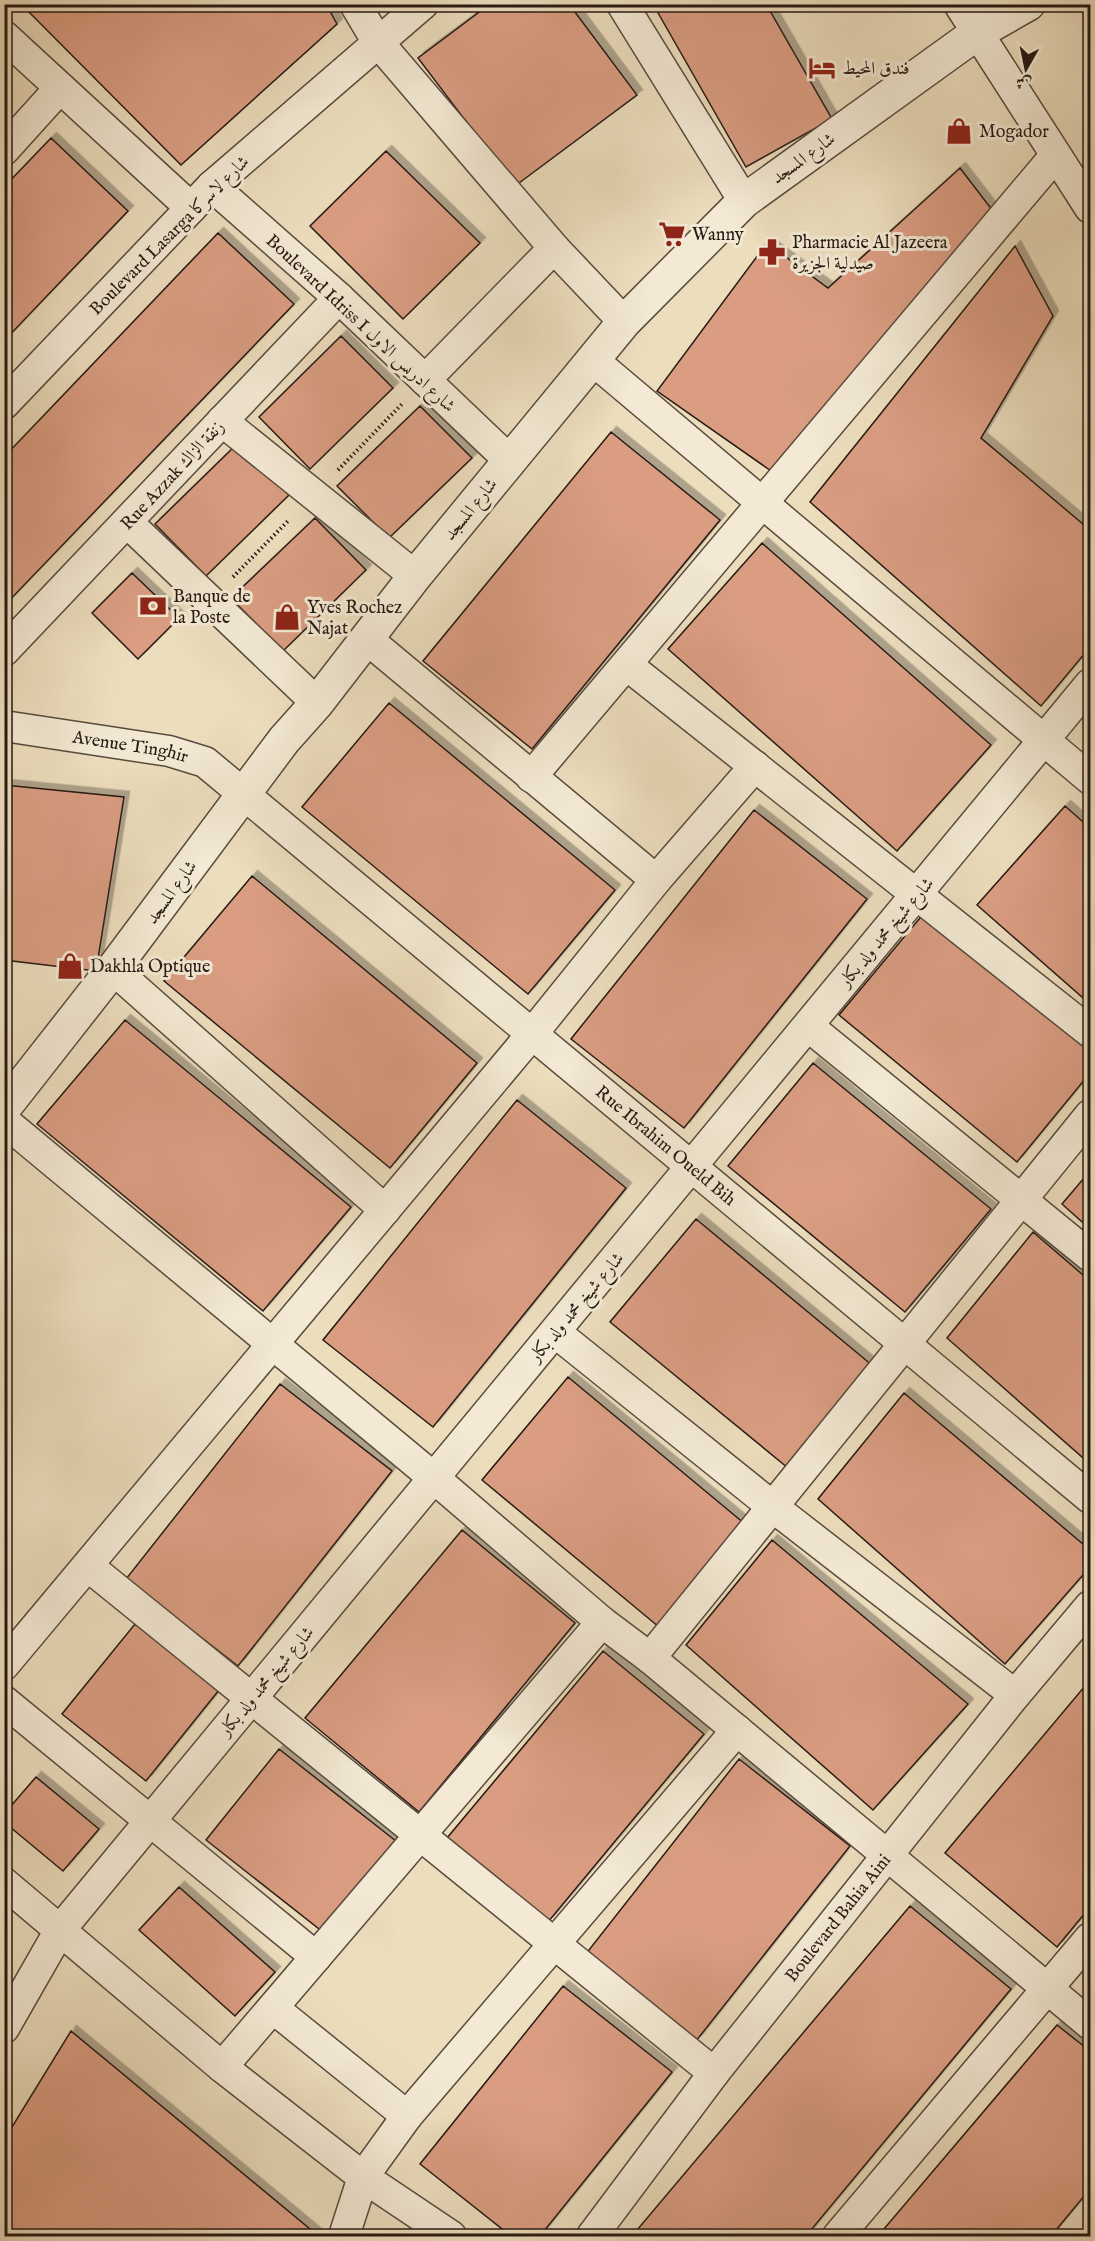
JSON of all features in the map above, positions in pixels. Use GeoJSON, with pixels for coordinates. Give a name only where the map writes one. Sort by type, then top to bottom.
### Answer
{"type":"FeatureCollection","features":[{"type":"Feature","properties":{"kind":"street"},"geometry":{"type":"LineString","coordinates":[[355,4],[378,41],[554,248],[624,321]]}},
{"type":"Feature","properties":{"kind":"street","name":"Boulevard Lasarga شارع لاسركا"},"geometry":{"type":"LineString","coordinates":[[4,404],[212,186],[423,4]]}},
{"type":"Feature","properties":{"kind":"street"},"geometry":{"type":"LineString","coordinates":[[622,4],[744,201]]}},
{"type":"Feature","properties":{"kind":"street"},"geometry":{"type":"LineString","coordinates":[[959,4],[1090,208]]}},
{"type":"Feature","properties":{"kind":"street","name":"شارع المسجد"},"geometry":{"type":"LineString","coordinates":[[4,1108],[113,969],[242,793],[317,703],[509,460],[594,361],[624,321],[744,201],[977,33],[1028,4]]}},
{"type":"Feature","properties":{"kind":"street"},"geometry":{"type":"LineString","coordinates":[[4,36],[191,208]]}},
{"type":"Feature","properties":{"kind":"street"},"geometry":{"type":"LineString","coordinates":[[4,150],[60,88]]}},
{"type":"Feature","properties":{"kind":"street"},"geometry":{"type":"LineString","coordinates":[[531,777],[1055,156]]}},
{"type":"Feature","properties":{"kind":"street","name":"Boulevard Idriss I شارع ادريس الاول"},"geometry":{"type":"LineString","coordinates":[[212,186],[339,298],[509,460]]}},
{"type":"Feature","properties":{"kind":"street"},"geometry":{"type":"LineString","coordinates":[[425,381],[554,248]]}},
{"type":"Feature","properties":{"kind":"street","name":"Rue Azzak زنقة الزاك"},"geometry":{"type":"LineString","coordinates":[[4,651],[339,298]]}},
{"type":"Feature","properties":{"kind":"street"},"geometry":{"type":"LineString","coordinates":[[594,361],[1090,778]]}},
{"type":"Feature","properties":{"kind":"street"},"geometry":{"type":"LineString","coordinates":[[222,421],[416,576]]}},
{"type":"Feature","properties":{"kind":"street"},"geometry":{"type":"LineString","coordinates":[[127,522],[317,703]]}},
{"type":"Feature","properties":{"kind":"street"},"geometry":{"type":"LineString","coordinates":[[367,639],[656,880]]}},
{"type":"Feature","properties":{"kind":"street"},"geometry":{"type":"LineString","coordinates":[[627,665],[1090,1032]]}},
{"type":"Feature","properties":{"kind":"street","name":"شارع شيخ محمد ولد بكار"},"geometry":{"type":"LineString","coordinates":[[4,2028],[60,1930],[1090,684]]}},
{"type":"Feature","properties":{"kind":"street","name":"Avenue Tinghir"},"geometry":{"type":"LineString","coordinates":[[4,726],[190,756],[205,762],[242,793]]}},
{"type":"Feature","properties":{"kind":"street"},"geometry":{"type":"LineString","coordinates":[[4,1665],[532,1034],[656,880],[755,766]]}},
{"type":"Feature","properties":{"kind":"street","name":"Rue Ibrahim Oueld Bih"},"geometry":{"type":"LineString","coordinates":[[242,793],[1090,1498]]}},
{"type":"Feature","properties":{"kind":"street"},"geometry":{"type":"LineString","coordinates":[[113,969],[385,1210]]}},
{"type":"Feature","properties":{"kind":"street"},"geometry":{"type":"LineString","coordinates":[[808,1026],[1090,1256]]}},
{"type":"Feature","properties":{"kind":"street"},"geometry":{"type":"LineString","coordinates":[[650,1658],[1090,1115]]}},
{"type":"Feature","properties":{"kind":"street"},"geometry":{"type":"LineString","coordinates":[[4,1121],[434,1478],[602,1622],[650,1658],[1090,2024]]}},
{"type":"Feature","properties":{"kind":"street"},"geometry":{"type":"LineString","coordinates":[[555,1332],[773,1507],[1015,1695]]}},
{"type":"Feature","properties":{"kind":"street"},"geometry":{"type":"LineString","coordinates":[[88,1566],[714,2073]]}},
{"type":"Feature","properties":{"kind":"street","name":"Boulevard Bahia Aini"},"geometry":{"type":"LineString","coordinates":[[592,2236],[714,2073],[1015,1695],[1090,1606]]}},
{"type":"Feature","properties":{"kind":"street"},"geometry":{"type":"LineString","coordinates":[[222,2067],[602,1622]]}},
{"type":"Feature","properties":{"kind":"street"},"geometry":{"type":"LineString","coordinates":[[10,1717],[152,1820],[316,1957]]}},
{"type":"Feature","properties":{"kind":"street"},"geometry":{"type":"LineString","coordinates":[[344,2236],[363,2177],[407,2116],[736,1730]]}},
{"type":"Feature","properties":{"kind":"street"},"geometry":{"type":"LineString","coordinates":[[4,1883],[222,2067],[363,2177],[451,2236]]}},
{"type":"Feature","properties":{"kind":"street"},"geometry":{"type":"LineString","coordinates":[[838,2236],[1090,1938]]}},
{"type":"Feature","properties":{"kind":"street"},"geometry":{"type":"LineString","coordinates":[[273,2008],[407,2116]]}},
{"type":"Feature","properties":{"kind":"building"},"geometry":{"type":"Polygon","coordinates":[[[21,4],[326,4],[337,24],[181,165],[21,4]]]}},
{"type":"Feature","properties":{"kind":"building"},"geometry":{"type":"Polygon","coordinates":[[[490,4],[569,4],[637,95],[515,186],[418,58],[490,4]]]}},
{"type":"Feature","properties":{"kind":"building"},"geometry":{"type":"Polygon","coordinates":[[[653,4],[766,4],[832,119],[746,167],[653,4]]]}},
{"type":"Feature","properties":{"kind":"building"},"geometry":{"type":"Polygon","coordinates":[[[51,138],[128,211],[4,341],[4,187],[51,138]]]}},
{"type":"Feature","properties":{"kind":"building"},"geometry":{"type":"Polygon","coordinates":[[[386,151],[480,243],[403,319],[310,226],[386,151]]]}},
{"type":"Feature","properties":{"kind":"building"},"geometry":{"type":"Polygon","coordinates":[[[960,168],[996,215],[774,473],[657,391],[767,243],[828,288],[960,168]]]}},
{"type":"Feature","properties":{"kind":"building"},"geometry":{"type":"Polygon","coordinates":[[[218,233],[294,304],[4,606],[4,457],[218,233]]]}},
{"type":"Feature","properties":{"kind":"building"},"geometry":{"type":"Polygon","coordinates":[[[1015,246],[1053,316],[981,438],[1090,530],[1090,647],[1041,706],[810,502],[1015,246]]]}},
{"type":"Feature","properties":{"kind":"building"},"geometry":{"type":"Polygon","coordinates":[[[341,336],[393,388],[310,469],[259,417],[341,336]]]}},
{"type":"Feature","properties":{"kind":"building"},"geometry":{"type":"Polygon","coordinates":[[[420,406],[472,458],[389,538],[337,486],[420,406]]]}},
{"type":"Feature","properties":{"kind":"building"},"geometry":{"type":"Polygon","coordinates":[[[611,432],[720,520],[532,749],[423,661],[611,432]]]}},
{"type":"Feature","properties":{"kind":"building"},"geometry":{"type":"Polygon","coordinates":[[[238,443],[289,495],[206,576],[155,524],[238,443]]]}},
{"type":"Feature","properties":{"kind":"building"},"geometry":{"type":"Polygon","coordinates":[[[315,518],[366,570],[283,651],[231,598],[315,518]]]}},
{"type":"Feature","properties":{"kind":"building"},"geometry":{"type":"Polygon","coordinates":[[[762,543],[991,745],[897,851],[668,649],[762,543]]]}},
{"type":"Feature","properties":{"kind":"building"},"geometry":{"type":"Polygon","coordinates":[[[132,573],[179,618],[138,659],[92,613],[132,573]]]}},
{"type":"Feature","properties":{"kind":"building"},"geometry":{"type":"Polygon","coordinates":[[[389,703],[615,890],[528,994],[302,807],[389,703]]]}},
{"type":"Feature","properties":{"kind":"building"},"geometry":{"type":"Polygon","coordinates":[[[4,785],[124,797],[96,971],[4,960],[4,785]]]}},
{"type":"Feature","properties":{"kind":"building"},"geometry":{"type":"Polygon","coordinates":[[[1065,806],[1090,828],[1090,1004],[977,905],[1065,806]]]}},
{"type":"Feature","properties":{"kind":"building"},"geometry":{"type":"Polygon","coordinates":[[[754,810],[867,899],[684,1128],[571,1039],[754,810]]]}},
{"type":"Feature","properties":{"kind":"building"},"geometry":{"type":"Polygon","coordinates":[[[252,876],[477,1063],[390,1168],[164,981],[252,876]]]}},
{"type":"Feature","properties":{"kind":"building"},"geometry":{"type":"Polygon","coordinates":[[[925,912],[1090,1049],[1090,1073],[1017,1162],[839,1015],[925,912]]]}},
{"type":"Feature","properties":{"kind":"building"},"geometry":{"type":"Polygon","coordinates":[[[125,1020],[351,1207],[263,1311],[37,1124],[125,1020]]]}},
{"type":"Feature","properties":{"kind":"building"},"geometry":{"type":"Polygon","coordinates":[[[813,1063],[991,1209],[905,1312],[728,1166],[813,1063]]]}},
{"type":"Feature","properties":{"kind":"building"},"geometry":{"type":"Polygon","coordinates":[[[517,1100],[626,1188],[433,1427],[323,1340],[517,1100]]]}},
{"type":"Feature","properties":{"kind":"building"},"geometry":{"type":"Polygon","coordinates":[[[1090,1171],[1090,1229],[1062,1204],[1090,1171]]]}},
{"type":"Feature","properties":{"kind":"building"},"geometry":{"type":"Polygon","coordinates":[[[696,1219],[873,1366],[788,1468],[610,1322],[696,1219]]]}},
{"type":"Feature","properties":{"kind":"building"},"geometry":{"type":"Polygon","coordinates":[[[1033,1232],[1090,1281],[1090,1464],[947,1338],[1033,1232]]]}},
{"type":"Feature","properties":{"kind":"building"},"geometry":{"type":"Polygon","coordinates":[[[568,1377],[745,1524],[659,1627],[482,1480],[568,1377]]]}},
{"type":"Feature","properties":{"kind":"building"},"geometry":{"type":"Polygon","coordinates":[[[280,1384],[392,1471],[238,1666],[126,1579],[280,1384]]]}},
{"type":"Feature","properties":{"kind":"building"},"geometry":{"type":"Polygon","coordinates":[[[904,1393],[1090,1550],[1090,1567],[1005,1664],[818,1499],[904,1393]]]}},
{"type":"Feature","properties":{"kind":"building"},"geometry":{"type":"Polygon","coordinates":[[[462,1530],[575,1623],[419,1812],[305,1718],[462,1530]]]}},
{"type":"Feature","properties":{"kind":"building"},"geometry":{"type":"Polygon","coordinates":[[[772,1540],[968,1704],[873,1810],[686,1645],[772,1540]]]}},
{"type":"Feature","properties":{"kind":"building"},"geometry":{"type":"Polygon","coordinates":[[[135,1624],[219,1690],[146,1781],[62,1714],[135,1624]]]}},
{"type":"Feature","properties":{"kind":"building"},"geometry":{"type":"Polygon","coordinates":[[[603,1651],[704,1734],[548,1922],[447,1838],[603,1651]]]}},
{"type":"Feature","properties":{"kind":"building"},"geometry":{"type":"Polygon","coordinates":[[[1090,1680],[1090,1907],[1057,1947],[945,1853],[1090,1680]]]}},
{"type":"Feature","properties":{"kind":"building"},"geometry":{"type":"Polygon","coordinates":[[[279,1749],[401,1845],[328,1936],[206,1840],[279,1749]]]}},
{"type":"Feature","properties":{"kind":"building"},"geometry":{"type":"Polygon","coordinates":[[[739,1759],[850,1846],[696,2041],[585,1955],[739,1759]]]}},
{"type":"Feature","properties":{"kind":"building"},"geometry":{"type":"Polygon","coordinates":[[[36,1777],[99,1829],[63,1871],[4,1822],[4,1814],[36,1777]]]}},
{"type":"Feature","properties":{"kind":"building"},"geometry":{"type":"Polygon","coordinates":[[[179,1887],[275,1972],[235,2016],[139,1930],[179,1887]]]}},
{"type":"Feature","properties":{"kind":"building"},"geometry":{"type":"Polygon","coordinates":[[[910,1906],[1011,1989],[806,2236],[632,2236],[910,1906]]]}},
{"type":"Feature","properties":{"kind":"building"},"geometry":{"type":"Polygon","coordinates":[[[563,1986],[672,2072],[540,2236],[511,2236],[420,2164],[563,1986]]]}},
{"type":"Feature","properties":{"kind":"building"},"geometry":{"type":"Polygon","coordinates":[[[1057,2025],[1090,2051],[1090,2189],[1051,2236],[878,2236],[1057,2025]]]}},
{"type":"Feature","properties":{"kind":"building"},"geometry":{"type":"Polygon","coordinates":[[[71,2031],[316,2234],[315,2236],[4,2236],[4,2140],[71,2031]]]}},
{"type":"Feature","properties":{"kind":"place","name":"فندق المحيط"},"geometry":{"type":"Point","coordinates":[822,68]}},
{"type":"Feature","properties":{"kind":"place","name":"Mogador"},"geometry":{"type":"Point","coordinates":[959,131]}},
{"type":"Feature","properties":{"kind":"place","name":"Wanny"},"geometry":{"type":"Point","coordinates":[672,234]}},
{"type":"Feature","properties":{"kind":"place","name":"Pharmacie Al Jazeera صيدلية الجزيرة"},"geometry":{"type":"Point","coordinates":[772,252]}},
{"type":"Feature","properties":{"kind":"place","name":"Banque de la Poste"},"geometry":{"type":"Point","coordinates":[153,606]}},
{"type":"Feature","properties":{"kind":"place","name":"Yves Rochez Najat"},"geometry":{"type":"Point","coordinates":[287,617]}},
{"type":"Feature","properties":{"kind":"place","name":"Dakhla Optique"},"geometry":{"type":"Point","coordinates":[70,966]}}]}
